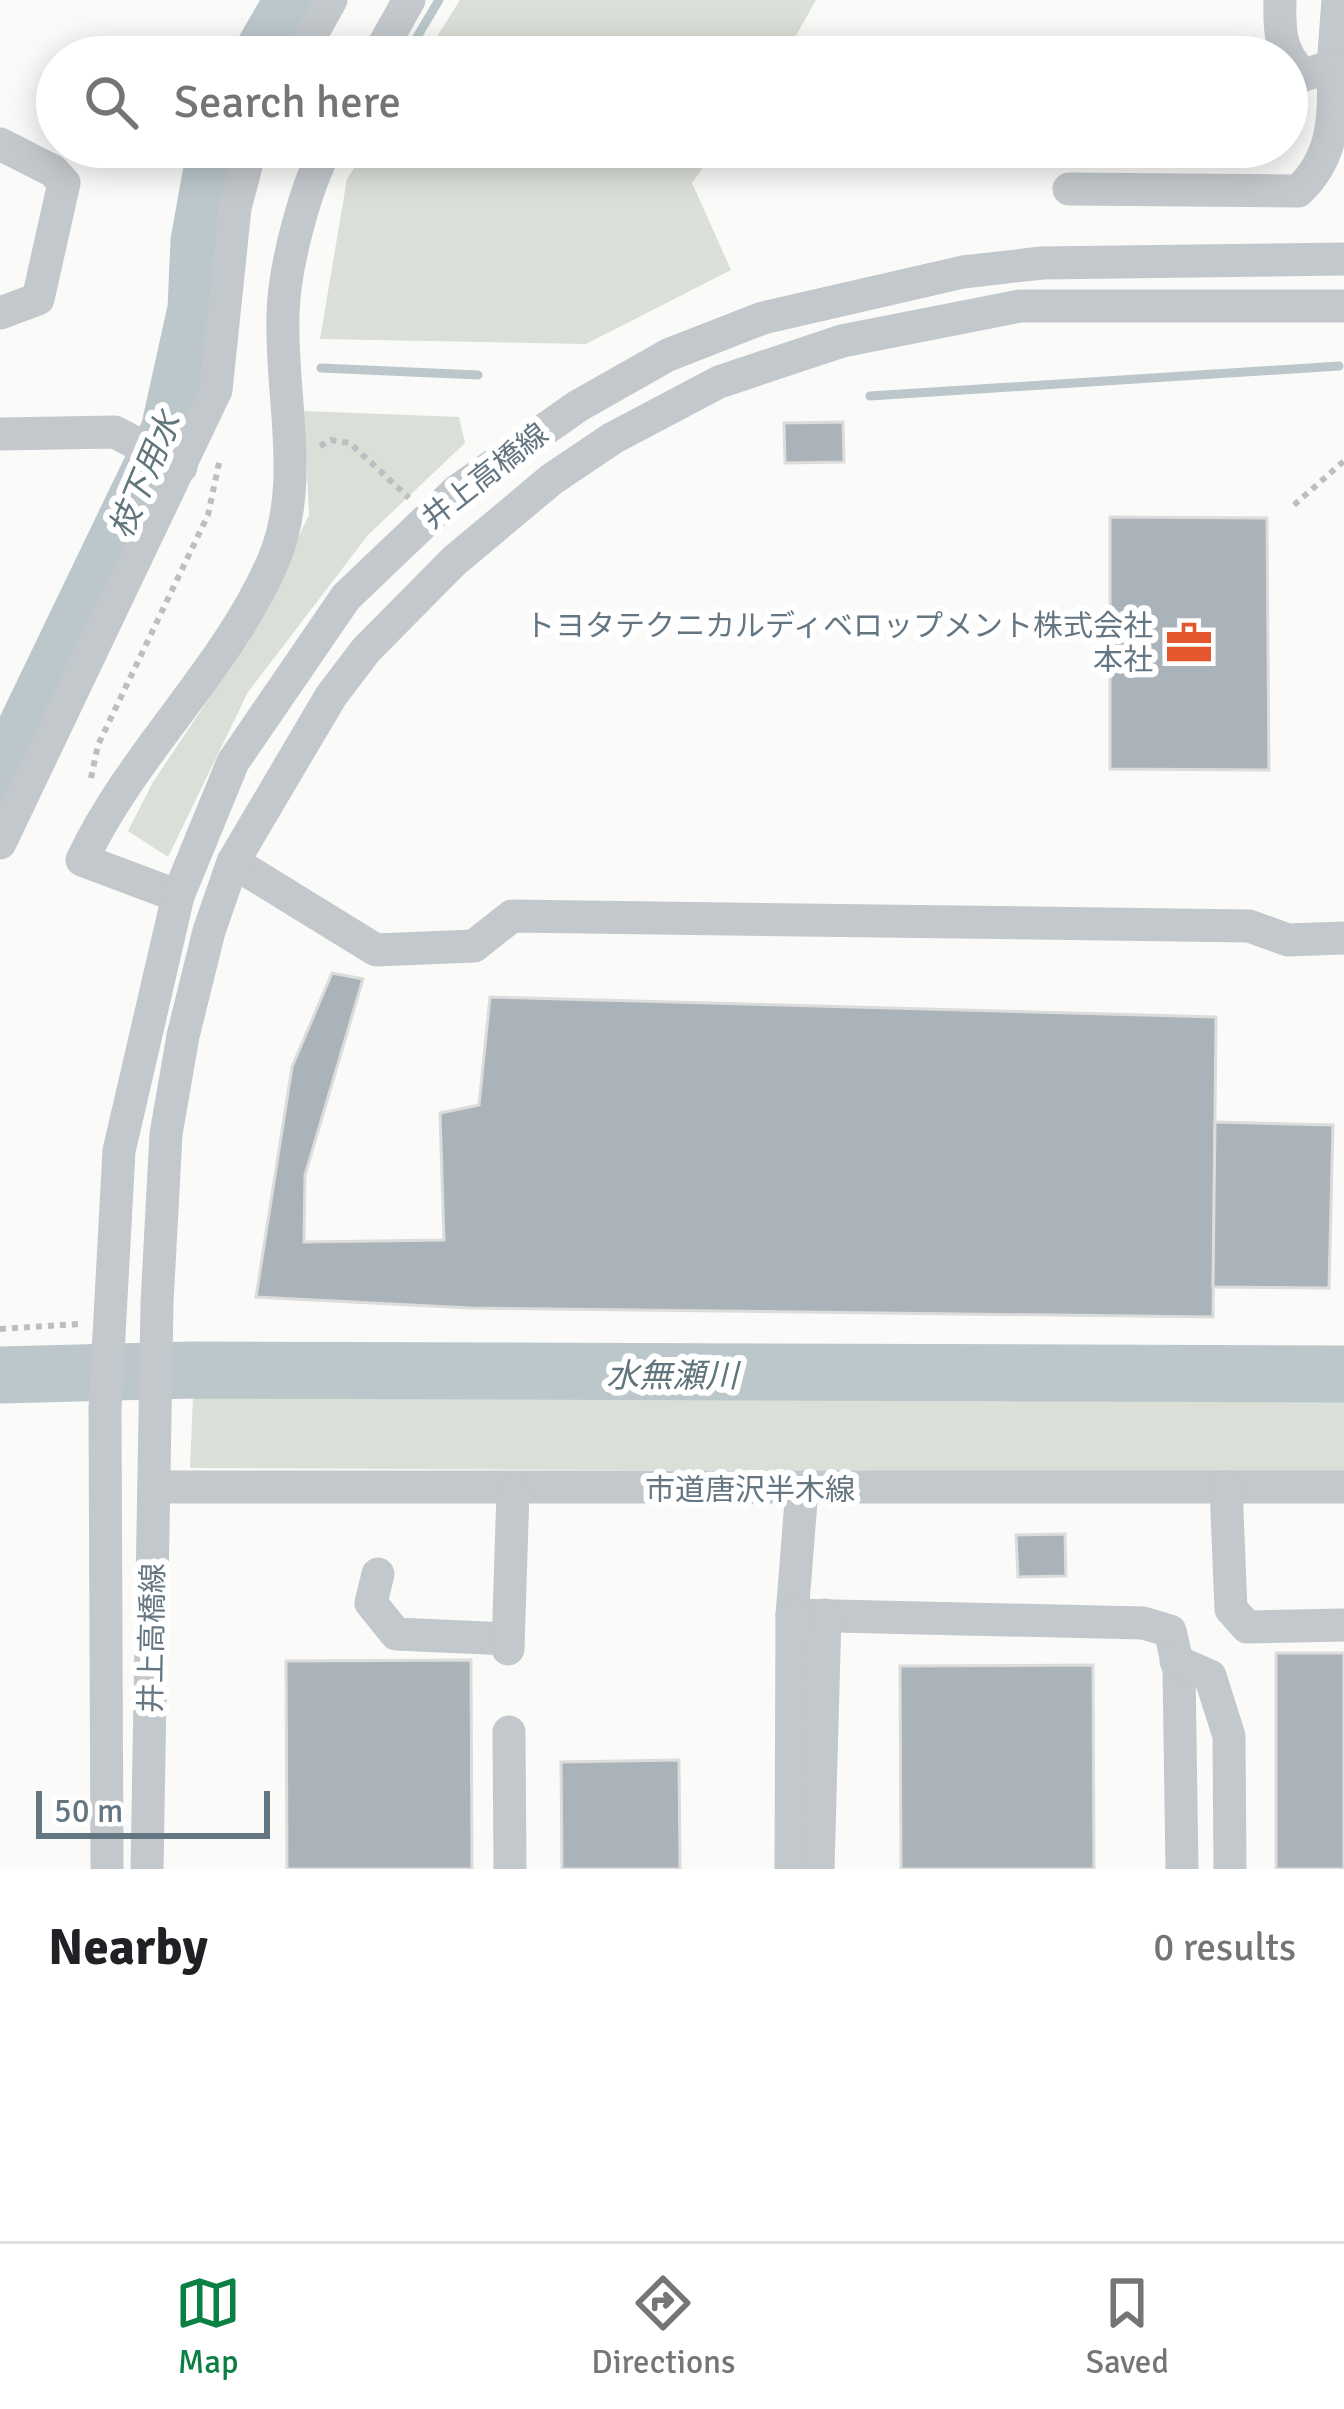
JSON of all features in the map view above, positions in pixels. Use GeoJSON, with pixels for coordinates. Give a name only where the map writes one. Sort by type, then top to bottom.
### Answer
{"type":"FeatureCollection","features":[{"type":"Feature","properties":{"kind":"street"},"geometry":{"type":"LineString","coordinates":[[311,36],[332,0]]}},
{"type":"Feature","properties":{"kind":"street"},"geometry":{"type":"LineString","coordinates":[[389,36],[409,0]]}},
{"type":"Feature","properties":{"kind":"street"},"geometry":{"type":"LineString","coordinates":[[1280,0],[1281,36]]}},
{"type":"Feature","properties":{"kind":"street"},"geometry":{"type":"LineString","coordinates":[[1069,189],[1298,190],[1321,171],[1335,110],[1338,0]]}},
{"type":"Feature","properties":{"kind":"street"},"geometry":{"type":"LineString","coordinates":[[1308,74],[1334,66]]}},
{"type":"Feature","properties":{"kind":"street"},"geometry":{"type":"LineString","coordinates":[[0,144],[36,162]]}},
{"type":"Feature","properties":{"kind":"street"},"geometry":{"type":"LineString","coordinates":[[0,313],[38,299],[64,183],[47,168]]}},
{"type":"Feature","properties":{"kind":"street"},"geometry":{"type":"LineString","coordinates":[[0,843],[216,390],[235,208],[245,168]]}},
{"type":"Feature","properties":{"kind":"street"},"geometry":{"type":"LineString","coordinates":[[178,896],[82,860],[106,808],[223,647],[275,557],[290,485],[283,310],[316,168]]}},
{"type":"Feature","properties":{"kind":"street","name":"井上高橋線"},"geometry":{"type":"LineString","coordinates":[[106,1869],[105,1409],[118,1151],[178,896],[233,762],[346,597],[457,490],[578,406],[668,355],[763,318],[963,272],[1042,263],[1344,259]]}},
{"type":"Feature","properties":{"kind":"street","name":"井上高橋線"},"geometry":{"type":"LineString","coordinates":[[148,1869],[166,1134],[203,952],[233,862],[331,696],[405,608],[552,478],[719,382],[842,341],[1020,306],[1344,306]]}},
{"type":"Feature","properties":{"kind":"street"},"geometry":{"type":"LineString","coordinates":[[0,434],[97,429],[179,466]]}},
{"type":"Feature","properties":{"kind":"street"},"geometry":{"type":"LineString","coordinates":[[233,862],[376,950],[474,946],[512,916],[1249,926],[1288,940],[1344,938]]}},
{"type":"Feature","properties":{"kind":"street","name":"市道唐沢半木線"},"geometry":{"type":"LineString","coordinates":[[155,1487],[513,1491],[1344,1487]]}},
{"type":"Feature","properties":{"kind":"street"},"geometry":{"type":"LineString","coordinates":[[1226,1487],[1231,1610],[1247,1627],[1344,1625]]}},
{"type":"Feature","properties":{"kind":"street"},"geometry":{"type":"LineString","coordinates":[[802,1490],[818,1869]]}},
{"type":"Feature","properties":{"kind":"street"},"geometry":{"type":"LineString","coordinates":[[377,1574],[370,1603],[396,1634],[508,1644],[513,1491]]}},
{"type":"Feature","properties":{"kind":"street"},"geometry":{"type":"LineString","coordinates":[[808,1615],[1143,1623],[1170,1631],[1176,1661],[1182,1869]]}},
{"type":"Feature","properties":{"kind":"street"},"geometry":{"type":"LineString","coordinates":[[791,1869],[808,1615]]}},
{"type":"Feature","properties":{"kind":"street"},"geometry":{"type":"LineString","coordinates":[[1176,1661],[1210,1676],[1229,1736],[1230,1869]]}},
{"type":"Feature","properties":{"kind":"street"},"geometry":{"type":"LineString","coordinates":[[509,1732],[510,1869]]}},
{"type":"Feature","properties":{"kind":"path"},"geometry":{"type":"LineString","coordinates":[[89,789],[98,745],[170,601],[216,493],[224,419],[216,390]]}},
{"type":"Feature","properties":{"kind":"path"},"geometry":{"type":"LineString","coordinates":[[290,463],[331,440],[350,443],[430,516]]}},
{"type":"Feature","properties":{"kind":"path"},"geometry":{"type":"LineString","coordinates":[[1294,505],[1344,460]]}},
{"type":"Feature","properties":{"kind":"path"},"geometry":{"type":"LineString","coordinates":[[0,1329],[109,1331]]}},
{"type":"Feature","properties":{"kind":"shaded area"},"geometry":{"type":"Polygon","coordinates":[[[460,0],[816,0],[796,36],[437,36],[460,0]]]}},
{"type":"Feature","properties":{"kind":"shaded area"},"geometry":{"type":"Polygon","coordinates":[[[354,168],[703,168],[692,183],[731,270],[586,344],[320,339],[347,179],[354,168]]]}},
{"type":"Feature","properties":{"kind":"shaded area"},"geometry":{"type":"Polygon","coordinates":[[[304,411],[459,417],[465,443],[368,535],[248,692],[168,857],[128,831],[153,782],[250,637],[309,515],[304,411]]]}},
{"type":"Feature","properties":{"kind":"shaded area"},"geometry":{"type":"Polygon","coordinates":[[[193,1397],[1344,1402],[1344,1473],[190,1468],[193,1397]]]}},
{"type":"Feature","properties":{"kind":"building"},"geometry":{"type":"Polygon","coordinates":[[[843,422],[844,462],[785,463],[784,423],[843,422]]]}},
{"type":"Feature","properties":{"kind":"building","name":"トヨタテクニカルディベロップメント株式会社 本社"},"geometry":{"type":"Polygon","coordinates":[[[1110,517],[1267,518],[1269,770],[1110,769],[1110,517]]]}},
{"type":"Feature","properties":{"kind":"building"},"geometry":{"type":"Polygon","coordinates":[[[332,973],[363,979],[305,1175],[304,1242],[444,1240],[440,1113],[479,1105],[490,997],[1216,1017],[1213,1317],[470,1308],[256,1297],[292,1067],[332,973]]]}},
{"type":"Feature","properties":{"kind":"building"},"geometry":{"type":"Polygon","coordinates":[[[1215,1122],[1333,1125],[1329,1288],[1213,1287],[1215,1122]]]}},
{"type":"Feature","properties":{"kind":"building"},"geometry":{"type":"Polygon","coordinates":[[[1065,1534],[1066,1576],[1018,1577],[1016,1535],[1065,1534]]]}},
{"type":"Feature","properties":{"kind":"building"},"geometry":{"type":"Polygon","coordinates":[[[1276,1653],[1344,1653],[1344,1869],[1276,1869],[1276,1653]]]}},
{"type":"Feature","properties":{"kind":"building"},"geometry":{"type":"Polygon","coordinates":[[[471,1660],[472,1869],[287,1869],[286,1661],[471,1660]]]}},
{"type":"Feature","properties":{"kind":"building"},"geometry":{"type":"Polygon","coordinates":[[[1093,1665],[1094,1869],[901,1869],[900,1666],[1093,1665]]]}},
{"type":"Feature","properties":{"kind":"building"},"geometry":{"type":"Polygon","coordinates":[[[679,1760],[680,1869],[562,1869],[561,1762],[679,1760]]]}},
{"type":"Feature","properties":{"kind":"waterway","name":"枝下用水"},"geometry":{"type":"LineString","coordinates":[[272,36],[293,0]]}},
{"type":"Feature","properties":{"kind":"waterway"},"geometry":{"type":"LineString","coordinates":[[418,36],[439,0]]}},
{"type":"Feature","properties":{"kind":"waterway","name":"枝下用水"},"geometry":{"type":"LineString","coordinates":[[0,782],[169,431],[196,309],[199,241],[212,168]]}},
{"type":"Feature","properties":{"kind":"waterway"},"geometry":{"type":"LineString","coordinates":[[870,396],[1339,366]]}},
{"type":"Feature","properties":{"kind":"waterway"},"geometry":{"type":"LineString","coordinates":[[321,368],[478,375]]}},
{"type":"Feature","properties":{"kind":"waterway","name":"水無瀬川"},"geometry":{"type":"LineString","coordinates":[[0,1375],[193,1370],[1344,1374]]}},
{"type":"Feature","properties":{"kind":"place","name":"トヨタテクニカルディベロップメント株式会社 本社"},"geometry":{"type":"Point","coordinates":[1189,643]}}]}
